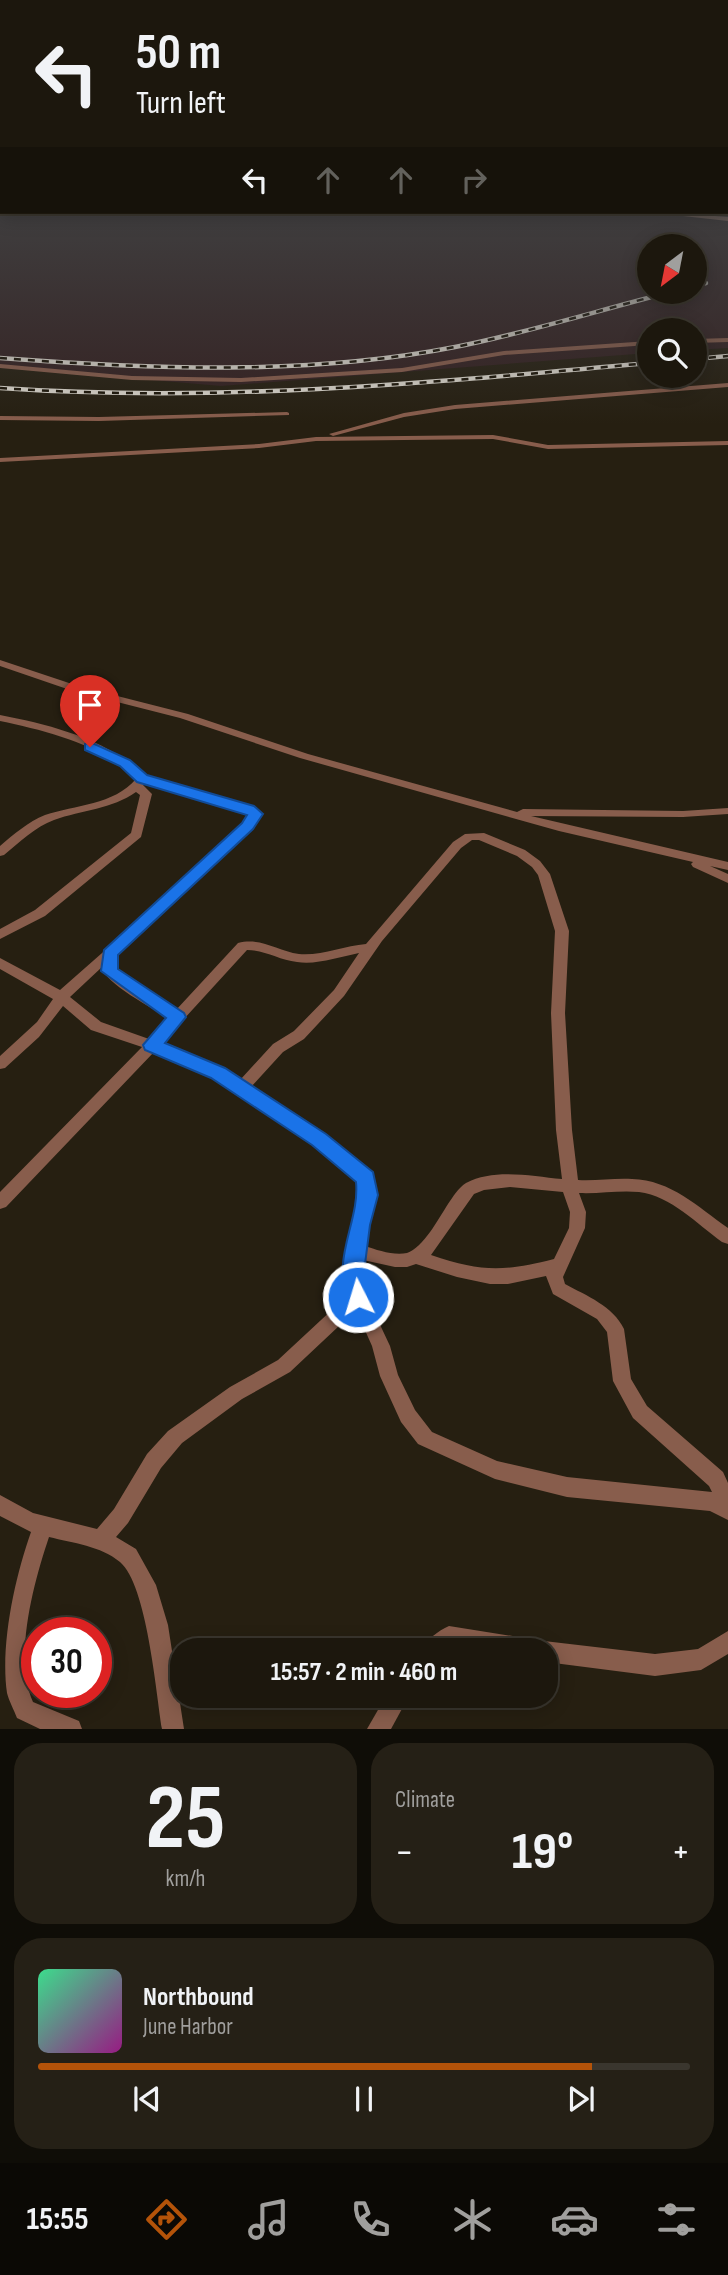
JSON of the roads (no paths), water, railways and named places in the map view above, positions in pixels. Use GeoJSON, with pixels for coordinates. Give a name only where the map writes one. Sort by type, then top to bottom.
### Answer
{"type":"FeatureCollection","features":[{"type":"Feature","properties":{"kind":"street"},"geometry":{"type":"LineString","coordinates":[[707,341],[728,340]]}},
{"type":"Feature","properties":{"kind":"street"},"geometry":{"type":"LineString","coordinates":[[0,366],[132,378],[241,380],[402,370],[504,353],[637,344]]}},
{"type":"Feature","properties":{"kind":"street"},"geometry":{"type":"LineString","coordinates":[[316,439],[404,415],[455,407],[728,385]]}},
{"type":"Feature","properties":{"kind":"street"},"geometry":{"type":"LineString","coordinates":[[0,418],[99,419],[287,414]]}},
{"type":"Feature","properties":{"kind":"street"},"geometry":{"type":"LineString","coordinates":[[0,460],[259,446],[316,439],[478,437],[548,447],[728,443]]}},
{"type":"Feature","properties":{"kind":"street"},"geometry":{"type":"LineString","coordinates":[[0,663],[74,688],[184,716],[304,756],[502,811],[680,857],[728,866]]}},
{"type":"Feature","properties":{"kind":"street"},"geometry":{"type":"LineString","coordinates":[[0,718],[22,722],[104,752],[134,768],[146,794],[142,824],[137,834],[40,913],[0,935]]}},
{"type":"Feature","properties":{"kind":"street"},"geometry":{"type":"LineString","coordinates":[[0,852],[34,825],[49,818],[77,812],[140,783],[248,809],[255,814],[248,826],[61,998],[52,1015],[37,1032],[0,1064]]}},
{"type":"Feature","properties":{"kind":"street"},"geometry":{"type":"LineString","coordinates":[[502,811],[683,814],[728,811]]}},
{"type":"Feature","properties":{"kind":"street"},"geometry":{"type":"LineString","coordinates":[[241,1088],[278,1048],[299,1035],[339,993],[370,948],[457,845],[469,836],[491,841],[521,853],[536,864],[544,874],[562,931],[558,1013],[570,1186],[578,1212],[577,1228],[554,1278],[559,1289],[603,1314],[615,1329],[622,1381],[640,1412],[716,1479],[728,1504]]}},
{"type":"Feature","properties":{"kind":"street"},"geometry":{"type":"LineString","coordinates":[[680,857],[728,879]]}},
{"type":"Feature","properties":{"kind":"street"},"geometry":{"type":"LineString","coordinates":[[0,1202],[152,1045],[243,946],[262,947],[298,958],[370,948]]}},
{"type":"Feature","properties":{"kind":"street"},"geometry":{"type":"LineString","coordinates":[[110,954],[109,971],[117,979],[177,1017]]}},
{"type":"Feature","properties":{"kind":"street"},"geometry":{"type":"LineString","coordinates":[[0,963],[61,998],[96,1026],[207,1067],[319,1139],[366,1178],[368,1195],[359,1225],[358,1251],[353,1272],[358,1297],[381,1346],[389,1376],[408,1416],[425,1438],[495,1470],[567,1487],[712,1502],[728,1510]]}},
{"type":"Feature","properties":{"kind":"street"},"geometry":{"type":"LineString","coordinates":[[358,1251],[389,1261],[406,1261],[426,1251],[468,1189],[482,1183],[520,1182],[604,1188],[631,1184],[651,1188],[668,1195],[728,1237]]}},
{"type":"Feature","properties":{"kind":"street"},"geometry":{"type":"LineString","coordinates":[[415,1256],[451,1269],[484,1276],[503,1277],[561,1265]]}},
{"type":"Feature","properties":{"kind":"street"},"geometry":{"type":"LineString","coordinates":[[101,1540],[121,1516],[154,1461],[175,1437],[236,1393],[284,1366],[358,1297]]}},
{"type":"Feature","properties":{"kind":"street"},"geometry":{"type":"LineString","coordinates":[[0,1505],[29,1522],[101,1540],[129,1556],[146,1585],[157,1625],[173,1729]]}},
{"type":"Feature","properties":{"kind":"street"},"geometry":{"type":"LineString","coordinates":[[43,1526],[13,1605],[3,1643],[4,1671],[10,1693],[25,1710],[71,1729]]}},
{"type":"Feature","properties":{"kind":"street"},"geometry":{"type":"LineString","coordinates":[[558,1653],[655,1665],[701,1659],[728,1642]]}},
{"type":"Feature","properties":{"kind":"street"},"geometry":{"type":"LineString","coordinates":[[378,1729],[391,1708]]}},
{"type":"Feature","properties":{"kind":"railway"},"geometry":{"type":"LineString","coordinates":[[0,358],[228,368],[343,362],[455,347],[637,301]]}},
{"type":"Feature","properties":{"kind":"railway"},"geometry":{"type":"LineString","coordinates":[[707,358],[728,356]]}},
{"type":"Feature","properties":{"kind":"railway"},"geometry":{"type":"LineString","coordinates":[[0,388],[163,393],[325,389],[637,364]]}}]}
